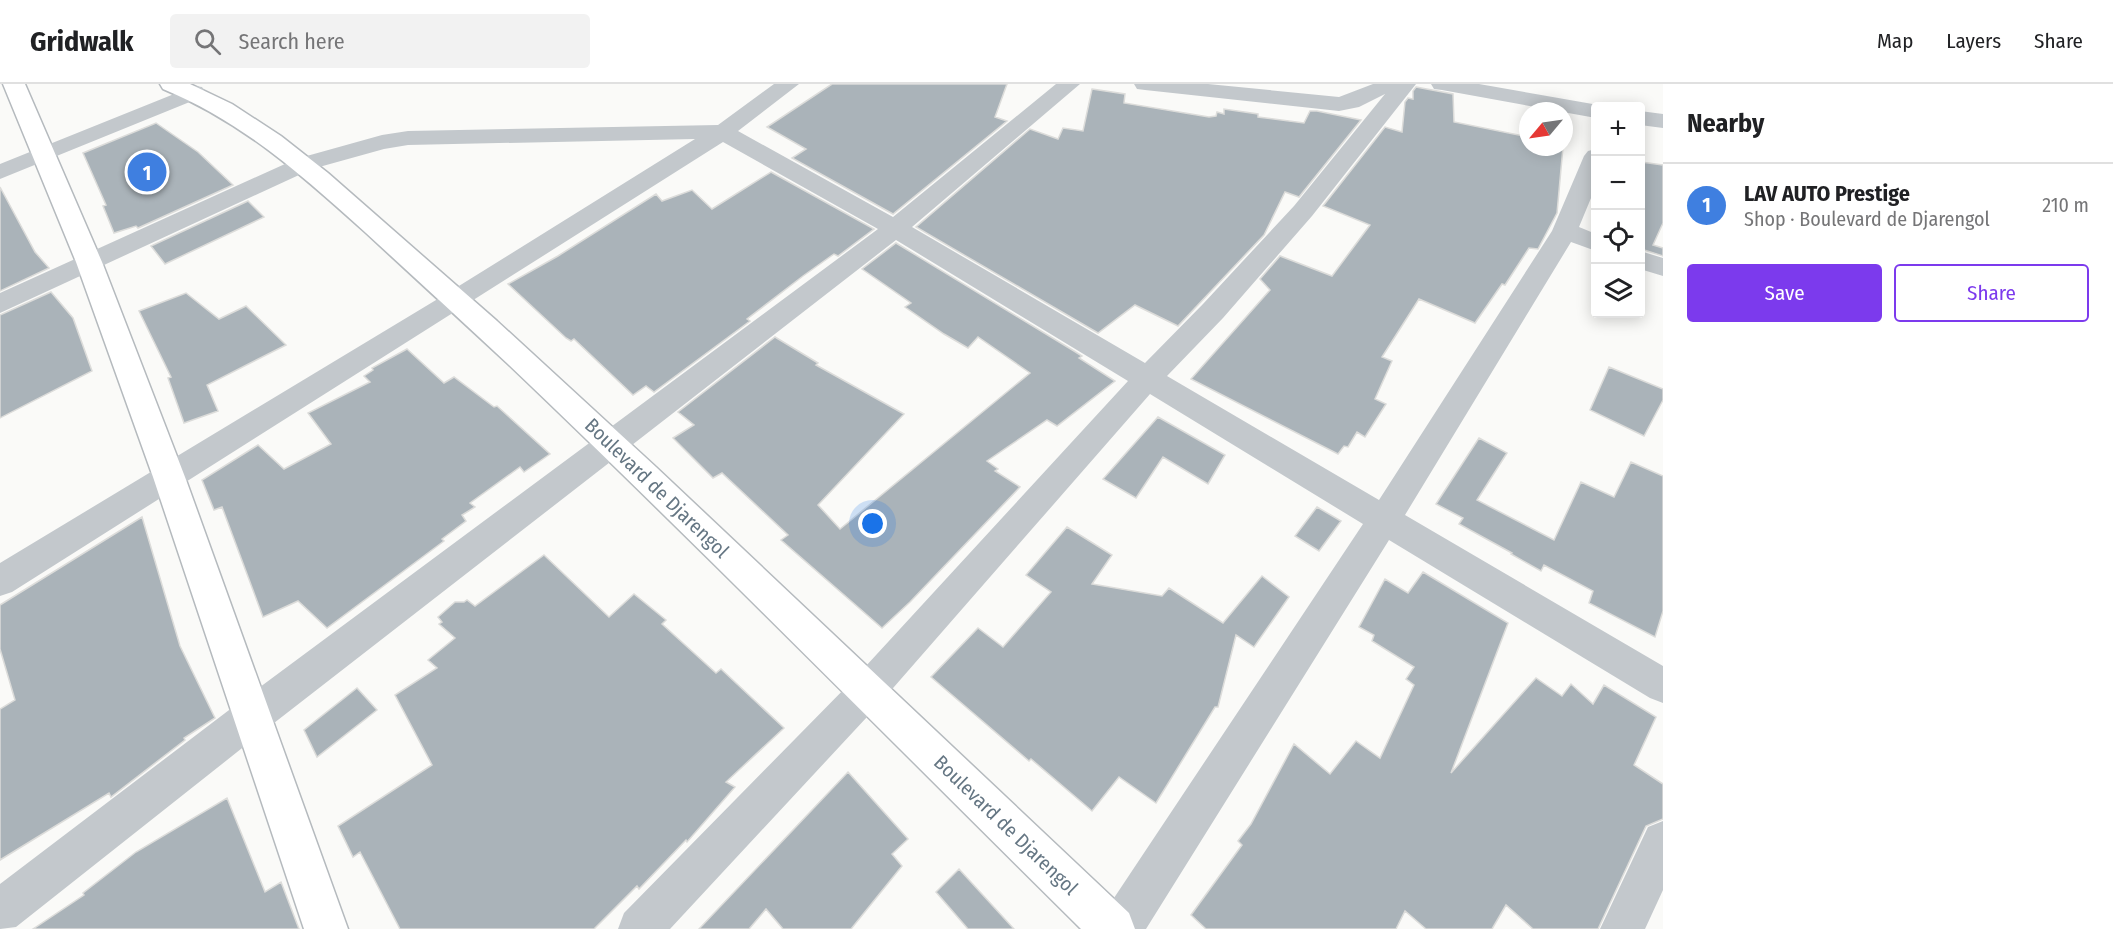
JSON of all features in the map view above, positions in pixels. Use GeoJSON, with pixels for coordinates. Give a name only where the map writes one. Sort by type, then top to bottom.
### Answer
{"type":"FeatureCollection","features":[{"type":"Feature","properties":{"kind":"main road"},"geometry":{"type":"LineString","coordinates":[[14,84],[89,262],[169,477],[326,929]]}},
{"type":"Feature","properties":{"kind":"main road","name":"Boulevard de Djarengol"},"geometry":{"type":"LineString","coordinates":[[182,88],[254,126],[304,164],[456,300],[611,443],[1113,929]]}},
{"type":"Feature","properties":{"kind":"street"},"geometry":{"type":"LineString","coordinates":[[0,581],[456,300],[723,132],[788,84]]}},
{"type":"Feature","properties":{"kind":"street"},"geometry":{"type":"LineString","coordinates":[[0,911],[251,717],[895,228],[1069,84]]}},
{"type":"Feature","properties":{"kind":"street"},"geometry":{"type":"LineString","coordinates":[[1145,84],[1340,104],[1351,102],[1390,84]]}},
{"type":"Feature","properties":{"kind":"street"},"geometry":{"type":"LineString","coordinates":[[640,929],[867,691],[1147,379],[1213,311],[1303,211],[1405,84]]}},
{"type":"Feature","properties":{"kind":"street"},"geometry":{"type":"LineString","coordinates":[[1442,84],[1591,110]]}},
{"type":"Feature","properties":{"kind":"street"},"geometry":{"type":"LineString","coordinates":[[0,172],[44,154],[182,88]]}},
{"type":"Feature","properties":{"kind":"street"},"geometry":{"type":"LineString","coordinates":[[1645,119],[1663,121]]}},
{"type":"Feature","properties":{"kind":"street"},"geometry":{"type":"LineString","coordinates":[[0,304],[304,164],[382,142],[408,138],[723,132],[895,228],[1663,686]]}},
{"type":"Feature","properties":{"kind":"street"},"geometry":{"type":"LineString","coordinates":[[1120,929],[1384,520],[1580,237],[1591,181]]}},
{"type":"Feature","properties":{"kind":"street"},"geometry":{"type":"LineString","coordinates":[[1645,261],[1663,268]]}},
{"type":"Feature","properties":{"kind":"street"},"geometry":{"type":"LineString","coordinates":[[1622,929],[1663,842]]}},
{"type":"Feature","properties":{"kind":"building"},"geometry":{"type":"Polygon","coordinates":[[[832,84],[1007,84],[995,117],[1007,121],[893,214],[792,158],[806,149],[767,127],[832,84]]]}},
{"type":"Feature","properties":{"kind":"building"},"geometry":{"type":"Polygon","coordinates":[[[1416,87],[1453,94],[1454,122],[1519,135],[1519,156],[1562,156],[1557,213],[1538,249],[1529,248],[1505,285],[1502,284],[1475,323],[1419,299],[1382,357],[1392,361],[1375,399],[1386,404],[1365,437],[1357,432],[1348,447],[1344,446],[1338,454],[1191,379],[1270,290],[1260,279],[1280,256],[1332,276],[1370,225],[1323,206],[1385,127],[1402,132],[1405,102],[1408,98],[1413,99],[1413,91],[1416,87]]]}},
{"type":"Feature","properties":{"kind":"building"},"geometry":{"type":"Polygon","coordinates":[[[1092,89],[1125,94],[1124,103],[1209,117],[1216,116],[1217,112],[1224,114],[1224,109],[1258,114],[1258,117],[1304,123],[1310,111],[1361,120],[1299,197],[1285,192],[1264,235],[1178,326],[1135,305],[1098,333],[916,227],[1030,129],[1058,139],[1063,128],[1083,131],[1092,89]]]}},
{"type":"Feature","properties":{"kind":"building"},"geometry":{"type":"Polygon","coordinates":[[[156,123],[198,152],[233,185],[138,228],[136,226],[114,233],[103,206],[106,205],[83,153],[156,123]]]}},
{"type":"Feature","properties":{"kind":"building"},"geometry":{"type":"Polygon","coordinates":[[[1645,163],[1663,165],[1663,223],[1653,245],[1663,248],[1663,256],[1645,250],[1645,163]]]}},
{"type":"Feature","properties":{"kind":"building"},"geometry":{"type":"Polygon","coordinates":[[[771,172],[874,229],[838,256],[834,254],[803,276],[747,319],[750,321],[654,392],[646,386],[633,395],[574,339],[571,341],[566,338],[508,284],[558,256],[656,194],[662,201],[692,190],[712,209],[771,172]]]}},
{"type":"Feature","properties":{"kind":"building"},"geometry":{"type":"Polygon","coordinates":[[[0,187],[35,252],[49,268],[0,291],[0,187]]]}},
{"type":"Feature","properties":{"kind":"building"},"geometry":{"type":"Polygon","coordinates":[[[248,201],[264,217],[165,264],[151,246],[248,201]]]}},
{"type":"Feature","properties":{"kind":"building"},"geometry":{"type":"Polygon","coordinates":[[[896,243],[1082,356],[1079,358],[1115,381],[1057,426],[1047,420],[987,461],[998,469],[995,471],[1020,487],[910,602],[882,628],[781,540],[788,535],[722,473],[713,478],[673,438],[694,425],[678,412],[775,337],[818,363],[816,365],[904,414],[818,505],[840,529],[1030,373],[978,337],[968,348],[944,334],[905,307],[911,303],[862,269],[896,243]]]}},
{"type":"Feature","properties":{"kind":"building"},"geometry":{"type":"Polygon","coordinates":[[[51,292],[73,318],[92,371],[0,418],[0,315],[51,292]]]}},
{"type":"Feature","properties":{"kind":"building"},"geometry":{"type":"Polygon","coordinates":[[[186,293],[219,319],[246,306],[286,345],[207,385],[218,411],[184,423],[168,378],[171,377],[139,311],[186,293]]]}},
{"type":"Feature","properties":{"kind":"building"},"geometry":{"type":"Polygon","coordinates":[[[407,349],[444,383],[454,377],[494,407],[497,406],[550,454],[524,472],[520,467],[470,503],[475,507],[462,515],[466,521],[442,539],[444,541],[327,628],[298,601],[263,617],[222,507],[214,510],[202,480],[258,445],[284,469],[331,444],[308,413],[370,382],[364,376],[373,370],[372,368],[407,349]]]}},
{"type":"Feature","properties":{"kind":"building"},"geometry":{"type":"Polygon","coordinates":[[[1609,367],[1663,389],[1663,400],[1644,436],[1590,410],[1609,367]]]}},
{"type":"Feature","properties":{"kind":"building"},"geometry":{"type":"Polygon","coordinates":[[[1158,417],[1225,455],[1208,484],[1163,457],[1136,498],[1103,479],[1158,417]]]}},
{"type":"Feature","properties":{"kind":"building"},"geometry":{"type":"Polygon","coordinates":[[[1479,438],[1507,453],[1477,500],[1554,540],[1581,482],[1614,497],[1631,462],[1663,476],[1663,611],[1655,637],[1589,603],[1593,591],[1544,565],[1541,571],[1459,524],[1463,518],[1436,504],[1479,438]]]}},
{"type":"Feature","properties":{"kind":"building"},"geometry":{"type":"Polygon","coordinates":[[[1317,507],[1341,521],[1319,551],[1295,536],[1317,507]]]}},
{"type":"Feature","properties":{"kind":"building"},"geometry":{"type":"Polygon","coordinates":[[[142,517],[180,646],[215,718],[184,738],[185,740],[111,797],[109,793],[0,860],[0,709],[15,700],[0,649],[0,605],[142,517]]]}},
{"type":"Feature","properties":{"kind":"building"},"geometry":{"type":"Polygon","coordinates":[[[1067,527],[1112,555],[1092,584],[1162,596],[1169,588],[1223,623],[1262,576],[1289,597],[1254,647],[1236,635],[1218,707],[1215,707],[1156,803],[1119,777],[1092,811],[1031,759],[1029,761],[931,677],[978,628],[1003,647],[1051,592],[1026,575],[1067,527]]]}},
{"type":"Feature","properties":{"kind":"building"},"geometry":{"type":"Polygon","coordinates":[[[544,555],[609,617],[634,594],[666,620],[662,624],[716,673],[721,669],[784,728],[726,782],[735,787],[687,842],[686,840],[639,889],[637,886],[594,929],[400,929],[360,852],[353,857],[338,826],[432,765],[395,695],[437,668],[428,660],[455,638],[439,624],[442,622],[438,617],[455,602],[467,600],[475,606],[544,555]]]}},
{"type":"Feature","properties":{"kind":"building"},"geometry":{"type":"Polygon","coordinates":[[[1423,572],[1508,623],[1451,773],[1536,678],[1562,696],[1571,684],[1593,704],[1604,685],[1656,717],[1634,765],[1663,784],[1663,819],[1646,826],[1598,929],[1533,929],[1506,905],[1492,929],[1426,929],[1405,911],[1396,929],[1206,929],[1191,915],[1242,845],[1238,841],[1251,824],[1294,744],[1330,774],[1356,741],[1380,758],[1414,685],[1406,679],[1414,667],[1372,641],[1374,635],[1359,627],[1385,579],[1408,593],[1423,572]]]}},
{"type":"Feature","properties":{"kind":"building"},"geometry":{"type":"Polygon","coordinates":[[[357,688],[377,710],[317,757],[304,730],[357,688]]]}},
{"type":"Feature","properties":{"kind":"building"},"geometry":{"type":"Polygon","coordinates":[[[848,772],[908,839],[892,854],[902,866],[851,929],[783,929],[766,909],[749,929],[699,929],[848,772]]]}},
{"type":"Feature","properties":{"kind":"building"},"geometry":{"type":"Polygon","coordinates":[[[227,798],[265,892],[281,882],[299,929],[33,929],[84,895],[83,893],[136,852],[227,798]]]}},
{"type":"Feature","properties":{"kind":"building"},"geometry":{"type":"Polygon","coordinates":[[[959,869],[1014,929],[968,929],[936,892],[959,869]]]}},
{"type":"Feature","properties":{"kind":"place","name":"LAV AUTO Prestige"},"geometry":{"type":"Point","coordinates":[147,172]}}]}
